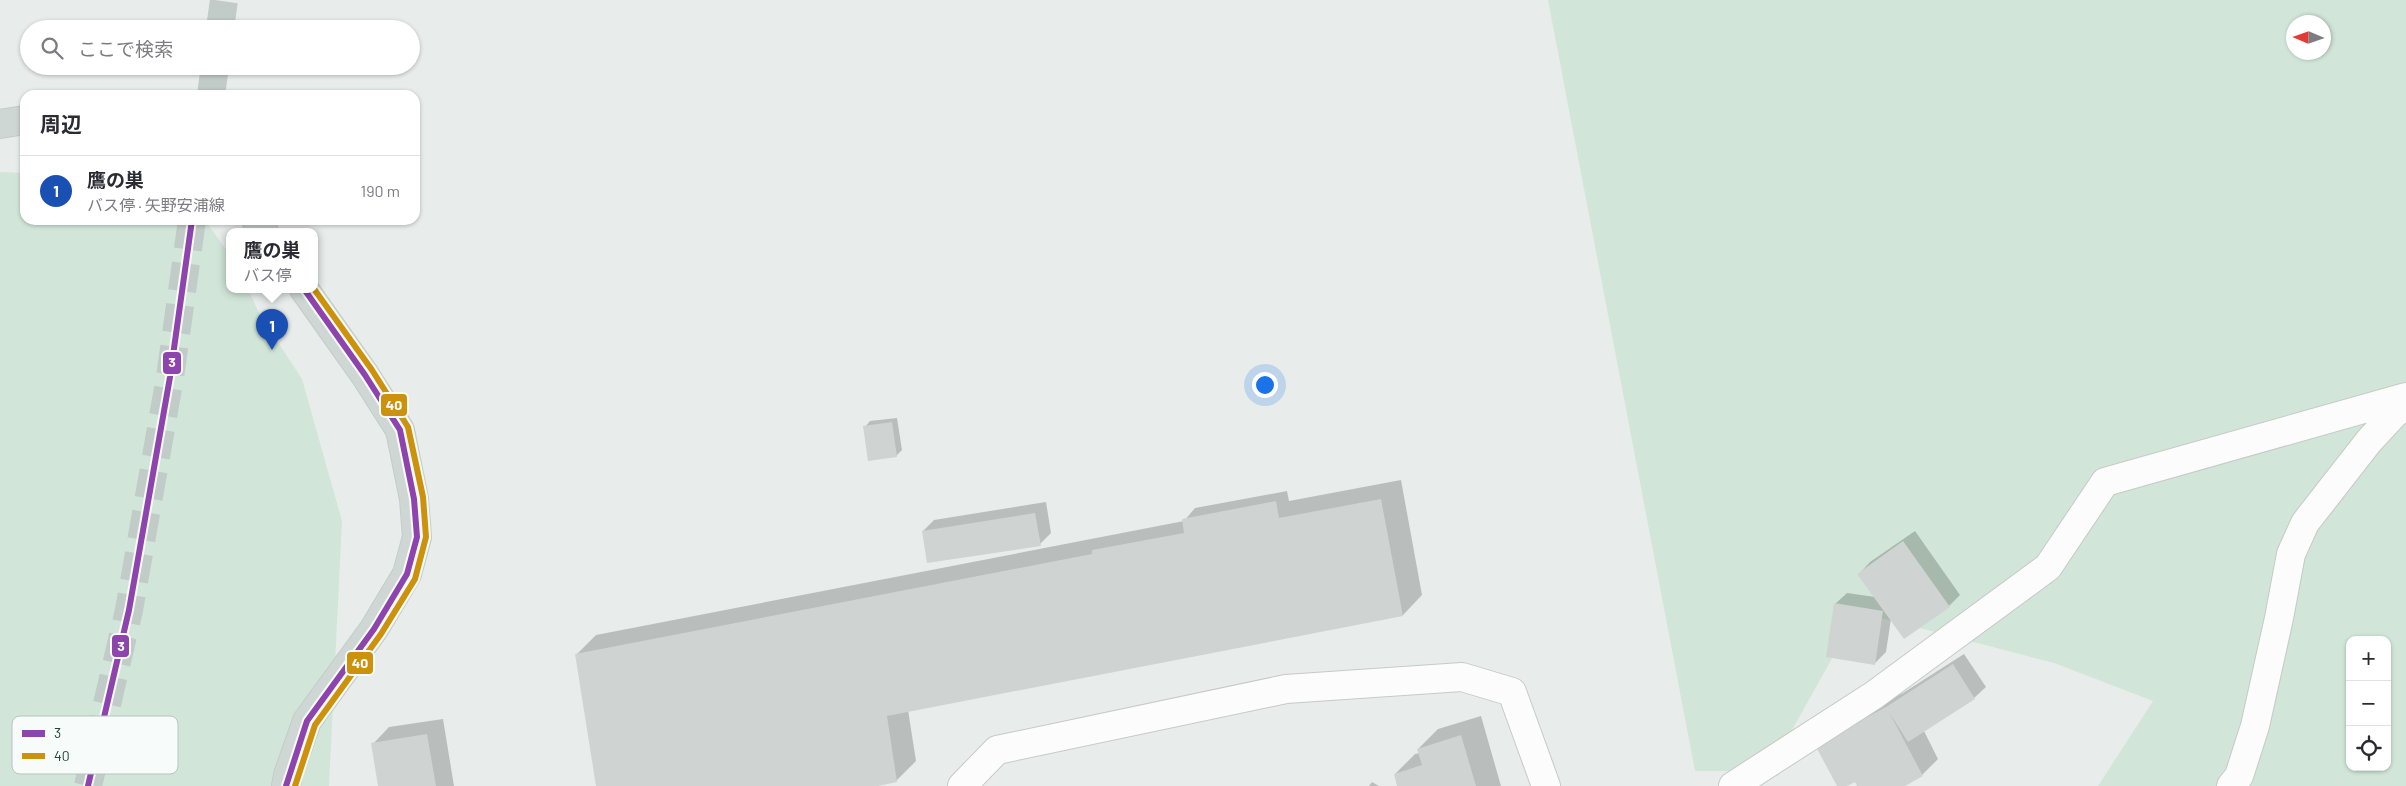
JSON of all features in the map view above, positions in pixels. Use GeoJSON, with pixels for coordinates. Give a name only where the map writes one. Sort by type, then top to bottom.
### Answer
{"type":"FeatureCollection","features":[{"type":"Feature","properties":{"kind":"main road"},"geometry":{"type":"LineString","coordinates":[[0,124],[20,121]]}},
{"type":"Feature","properties":{"kind":"main road"},"geometry":{"type":"LineString","coordinates":[[286,786],[307,721],[374,629],[407,574],[417,537],[414,498],[400,430],[365,374],[307,293]]}},
{"type":"Feature","properties":{"kind":"street"},"geometry":{"type":"LineString","coordinates":[[1733,786],[1874,695],[2048,567],[2105,482],[2406,397]]}},
{"type":"Feature","properties":{"kind":"street"},"geometry":{"type":"LineString","coordinates":[[2231,786],[2240,776],[2256,726],[2280,618],[2291,554],[2305,523],[2370,441],[2395,413],[2406,406]]}},
{"type":"Feature","properties":{"kind":"street"},"geometry":{"type":"LineString","coordinates":[[962,786],[997,750],[1286,689],[1462,677],[1512,692],[1546,786]]}},
{"type":"Feature","properties":{"kind":"green space"},"geometry":{"type":"Polygon","coordinates":[[[1548,0],[2406,0],[2406,786],[2098,786],[2153,701],[2054,663],[1858,612],[1769,771],[1695,771],[1548,0]]]}},
{"type":"Feature","properties":{"kind":"green space"},"geometry":{"type":"Polygon","coordinates":[[[0,172],[20,173],[20,225],[209,225],[226,250],[226,293],[250,293],[259,313],[302,379],[342,521],[329,786],[0,786],[0,172]]]}},
{"type":"Feature","properties":{"kind":"building"},"geometry":{"type":"Polygon","coordinates":[[[892,422],[897,457],[868,461],[863,426],[892,422]]]}},
{"type":"Feature","properties":{"kind":"building"},"geometry":{"type":"Polygon","coordinates":[[[1381,499],[1403,616],[887,716],[897,782],[878,786],[596,786],[575,654],[1092,554],[1092,550],[1184,533],[1182,519],[1276,501],[1279,518],[1381,499]]]}},
{"type":"Feature","properties":{"kind":"building"},"geometry":{"type":"Polygon","coordinates":[[[1035,513],[1041,546],[927,563],[922,531],[1035,513]]]}},
{"type":"Feature","properties":{"kind":"building"},"geometry":{"type":"Polygon","coordinates":[[[1903,541],[1950,607],[1904,639],[1857,574],[1903,541]]]}},
{"type":"Feature","properties":{"kind":"building"},"geometry":{"type":"Polygon","coordinates":[[[1834,603],[1883,611],[1875,665],[1826,657],[1834,603]]]}},
{"type":"Feature","properties":{"kind":"building"},"geometry":{"type":"Polygon","coordinates":[[[1953,664],[1975,699],[1908,742],[1889,712],[1923,776],[1905,786],[1857,786],[1855,782],[1847,786],[1837,786],[1815,745],[1886,707],[1953,664]]]}},
{"type":"Feature","properties":{"kind":"building"},"geometry":{"type":"Polygon","coordinates":[[[427,734],[436,786],[378,786],[371,743],[427,734]]]}},
{"type":"Feature","properties":{"kind":"building"},"geometry":{"type":"Polygon","coordinates":[[[1461,735],[1476,786],[1397,786],[1394,774],[1422,765],[1417,749],[1461,735]]]}},
{"type":"Feature","properties":{"kind":"tunnel"},"geometry":{"type":"LineString","coordinates":[[221,20],[224,0]]}},
{"type":"Feature","properties":{"kind":"tunnel"},"geometry":{"type":"LineString","coordinates":[[212,90],[214,75]]}},
{"type":"Feature","properties":{"kind":"tunnel"},"geometry":{"type":"LineString","coordinates":[[104,716],[129,610],[170,377],[191,225]]}},
{"type":"Feature","properties":{"kind":"tunnel"},"geometry":{"type":"LineString","coordinates":[[88,786],[91,774]]}},
{"type":"Feature","properties":{"kind":"transit line","name":"3"},"geometry":{"type":"LineString","coordinates":[[104,716],[129,610],[170,377],[191,225]]}},
{"type":"Feature","properties":{"kind":"transit line","name":"3"},"geometry":{"type":"LineString","coordinates":[[286,786],[307,721],[374,629],[407,574],[417,537],[414,499],[400,430],[365,375],[307,293]]}},
{"type":"Feature","properties":{"kind":"transit line","name":"40"},"geometry":{"type":"LineString","coordinates":[[295,786],[315,725],[381,634],[415,579],[426,537],[423,497],[408,427],[372,370],[317,293]]}},
{"type":"Feature","properties":{"kind":"transit line","name":"3"},"geometry":{"type":"LineString","coordinates":[[88,786],[91,774]]}},
{"type":"Feature","properties":{"kind":"place","name":"鷹の巣"},"geometry":{"type":"Point","coordinates":[272,350]}}]}
